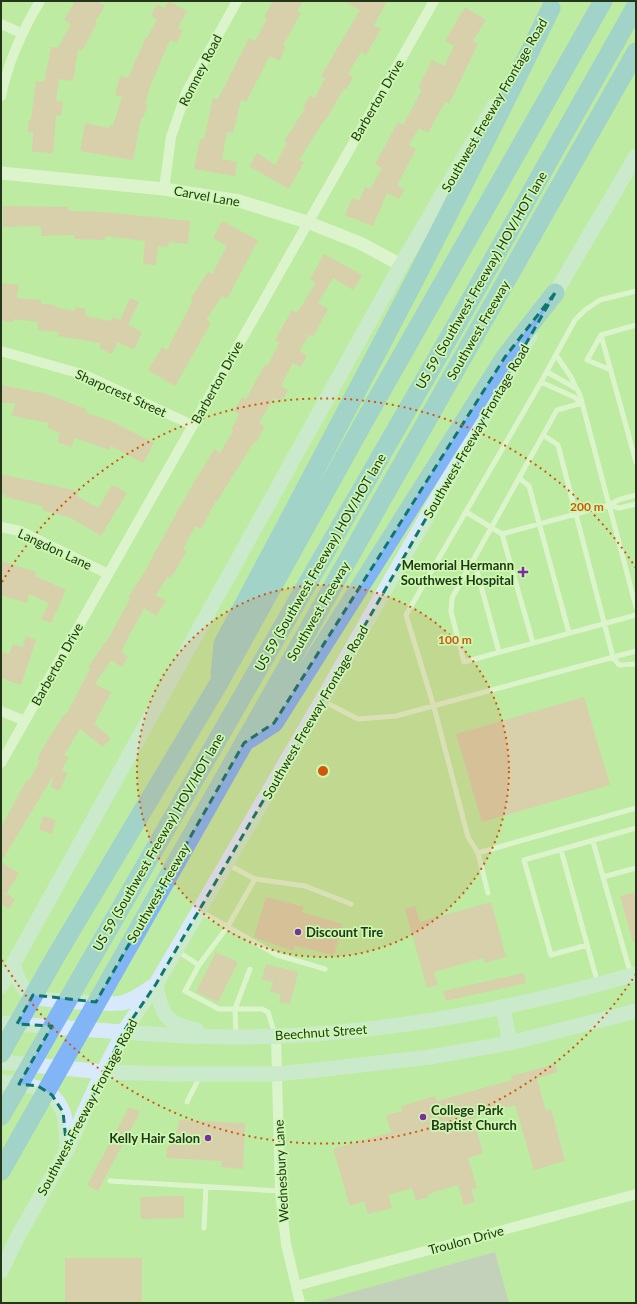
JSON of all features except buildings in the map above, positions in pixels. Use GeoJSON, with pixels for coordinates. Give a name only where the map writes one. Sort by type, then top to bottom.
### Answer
{"type":"FeatureCollection","features":[{"type":"Feature","properties":{"kind":"highway"},"geometry":{"type":"LineString","coordinates":[[1,1053],[56,956],[219,682],[361,427],[603,1]]}},
{"type":"Feature","properties":{"kind":"highway"},"geometry":{"type":"LineString","coordinates":[[219,682],[223,644],[372,365],[496,121],[553,4]]}},
{"type":"Feature","properties":{"kind":"highway","name":"US 59 (Southwest Freeway) HOV/HOT lane"},"geometry":{"type":"LineString","coordinates":[[1,1116],[455,327],[636,6]]}},
{"type":"Feature","properties":{"kind":"highway","name":"Southwest Freeway"},"geometry":{"type":"LineString","coordinates":[[1,1171],[636,52]]}},
{"type":"Feature","properties":{"kind":"highway"},"geometry":{"type":"LineString","coordinates":[[244,743],[274,724],[504,357],[555,293]]}},
{"type":"Feature","properties":{"kind":"main road","name":"Southwest Freeway Frontage Road"},"geometry":{"type":"LineString","coordinates":[[1,986],[401,265],[553,4]]}},
{"type":"Feature","properties":{"kind":"main road","name":"Southwest Freeway Frontage Road"},"geometry":{"type":"LineString","coordinates":[[1,1271],[18,1236],[67,1150],[97,1084],[105,1072],[124,1031],[156,984],[176,951],[322,700],[492,401],[635,161]]}},
{"type":"Feature","properties":{"kind":"main road"},"geometry":{"type":"LineString","coordinates":[[14,965],[17,977],[23,989],[38,998],[121,1004],[137,997],[156,984],[160,1007],[167,1019],[193,1030],[236,1037]]}},
{"type":"Feature","properties":{"kind":"main road","name":"Beechnut Street"},"geometry":{"type":"LineString","coordinates":[[1,1023],[194,1036],[276,1036],[401,1026],[503,1008],[633,975]]}},
{"type":"Feature","properties":{"kind":"main road"},"geometry":{"type":"LineString","coordinates":[[503,1008],[510,1043]]}},
{"type":"Feature","properties":{"kind":"main road"},"geometry":{"type":"LineString","coordinates":[[1,1062],[105,1072],[200,1075],[276,1074],[380,1064],[510,1043],[636,1011]]}},
{"type":"Feature","properties":{"kind":"main road"},"geometry":{"type":"LineString","coordinates":[[1,1082],[38,1086],[52,1095],[63,1112],[67,1150]]}},
{"type":"Feature","properties":{"kind":"street"},"geometry":{"type":"LineString","coordinates":[[1,96],[21,33],[40,1]]}},
{"type":"Feature","properties":{"kind":"street","name":"Romney Road"},"geometry":{"type":"LineString","coordinates":[[164,189],[171,136],[186,93],[237,1]]}},
{"type":"Feature","properties":{"kind":"street","name":"Barberton Drive"},"geometry":{"type":"LineString","coordinates":[[1,763],[307,222],[434,1]]}},
{"type":"Feature","properties":{"kind":"street"},"geometry":{"type":"LineString","coordinates":[[1,24],[21,33]]}},
{"type":"Feature","properties":{"kind":"street","name":"Carvel Lane"},"geometry":{"type":"LineString","coordinates":[[1,173],[164,189],[239,201],[307,222],[360,243],[401,265]]}},
{"type":"Feature","properties":{"kind":"street","name":"Sharpcrest Street"},"geometry":{"type":"LineString","coordinates":[[1,351],[85,375],[192,426]]}},
{"type":"Feature","properties":{"kind":"street","name":"Langdon Lane"},"geometry":{"type":"LineString","coordinates":[[1,527],[20,531],[108,574]]}},
{"type":"Feature","properties":{"kind":"street"},"geometry":{"type":"LineString","coordinates":[[1,711],[25,721]]}},
{"type":"Feature","properties":{"kind":"street","name":"Wednesbury Lane"},"geometry":{"type":"LineString","coordinates":[[276,1036],[280,1191],[286,1244],[300,1303]]}},
{"type":"Feature","properties":{"kind":"street","name":"Troulon Drive"},"geometry":{"type":"LineString","coordinates":[[296,1286],[636,1194]]}},
{"type":"Feature","properties":{"kind":"lane"},"geometry":{"type":"LineString","coordinates":[[488,893],[478,853],[468,837],[434,707],[406,615],[542,382],[575,320],[585,310],[600,300],[636,291]]}},
{"type":"Feature","properties":{"kind":"lane"},"geometry":{"type":"LineString","coordinates":[[611,370],[587,360],[601,335],[636,326]]}},
{"type":"Feature","properties":{"kind":"lane"},"geometry":{"type":"LineString","coordinates":[[601,335],[636,462]]}},
{"type":"Feature","properties":{"kind":"lane"},"geometry":{"type":"LineString","coordinates":[[556,355],[571,377],[582,403],[636,607]]}},
{"type":"Feature","properties":{"kind":"lane"},"geometry":{"type":"LineString","coordinates":[[547,372],[577,389]]}},
{"type":"Feature","properties":{"kind":"lane"},"geometry":{"type":"LineString","coordinates":[[542,382],[574,397],[582,403]]}},
{"type":"Feature","properties":{"kind":"lane"},"geometry":{"type":"LineString","coordinates":[[582,403],[557,410],[452,598],[450,606],[464,662],[636,615]]}},
{"type":"Feature","properties":{"kind":"lane"},"geometry":{"type":"LineString","coordinates":[[543,435],[558,445],[613,657],[619,665],[636,664]]}},
{"type":"Feature","properties":{"kind":"lane"},"geometry":{"type":"LineString","coordinates":[[519,478],[529,486],[569,633]]}},
{"type":"Feature","properties":{"kind":"lane"},"geometry":{"type":"LineString","coordinates":[[502,534],[609,505],[618,500],[636,495]]}},
{"type":"Feature","properties":{"kind":"lane"},"geometry":{"type":"LineString","coordinates":[[609,505],[620,508],[636,504]]}},
{"type":"Feature","properties":{"kind":"lane"},"geometry":{"type":"LineString","coordinates":[[466,512],[502,534],[533,643]]}},
{"type":"Feature","properties":{"kind":"lane"},"geometry":{"type":"LineString","coordinates":[[470,566],[477,572],[499,652]]}},
{"type":"Feature","properties":{"kind":"lane"},"geometry":{"type":"LineString","coordinates":[[322,700],[358,719],[396,716],[434,707],[636,651]]}},
{"type":"Feature","properties":{"kind":"lane"},"geometry":{"type":"LineString","coordinates":[[478,853],[636,808]]}},
{"type":"Feature","properties":{"kind":"lane"},"geometry":{"type":"LineString","coordinates":[[587,945],[551,955],[524,860],[636,828]]}},
{"type":"Feature","properties":{"kind":"lane"},"geometry":{"type":"LineString","coordinates":[[593,840],[633,975]]}},
{"type":"Feature","properties":{"kind":"lane"},"geometry":{"type":"LineString","coordinates":[[561,850],[598,985]]}},
{"type":"Feature","properties":{"kind":"lane"},"geometry":{"type":"LineString","coordinates":[[226,864],[255,879],[305,886],[351,904]]}},
{"type":"Feature","properties":{"kind":"lane"},"geometry":{"type":"LineString","coordinates":[[603,877],[636,868]]}},
{"type":"Feature","properties":{"kind":"lane"},"geometry":{"type":"LineString","coordinates":[[255,879],[228,926],[199,965],[185,991],[219,1009],[262,1009],[268,1012],[276,1036]]}},
{"type":"Feature","properties":{"kind":"lane"},"geometry":{"type":"LineString","coordinates":[[199,910],[277,955],[325,969]]}},
{"type":"Feature","properties":{"kind":"lane"},"geometry":{"type":"LineString","coordinates":[[176,951],[199,965]]}},
{"type":"Feature","properties":{"kind":"lane"},"geometry":{"type":"LineString","coordinates":[[236,1037],[235,1009],[250,969]]}},
{"type":"Feature","properties":{"kind":"lane"},"geometry":{"type":"LineString","coordinates":[[187,1102],[200,1075]]}},
{"type":"Feature","properties":{"kind":"lane"},"geometry":{"type":"LineString","coordinates":[[110,1181],[280,1191]]}},
{"type":"Feature","properties":{"kind":"lane"},"geometry":{"type":"LineString","coordinates":[[204,1228],[206,1187]]}},
{"type":"Feature","properties":{"kind":"highlighted area"},"geometry":{"type":"Polygon","coordinates":[[[555,293],[322,700],[156,984],[124,1031],[67,1150],[63,1112],[52,1095],[38,1086],[19,1084],[52,1026],[17,1024],[33,995],[96,1002],[244,743],[274,723],[505,357],[555,293]]]}},
{"type":"Feature","properties":{"kind":"shaded area"},"geometry":{"type":"Polygon","coordinates":[[[495,1252],[509,1303],[317,1302],[495,1252]]]}},
{"type":"Feature","properties":{"kind":"place","name":"Memorial Hermann Southwest Hospital"},"geometry":{"type":"Point","coordinates":[523,572]}},
{"type":"Feature","properties":{"kind":"place","name":"Discount Tire"},"geometry":{"type":"Point","coordinates":[298,932]}},
{"type":"Feature","properties":{"kind":"place","name":"College Park Baptist Church"},"geometry":{"type":"Point","coordinates":[423,1117]}},
{"type":"Feature","properties":{"kind":"place","name":"Kelly Hair Salon"},"geometry":{"type":"Point","coordinates":[208,1138]}}]}
